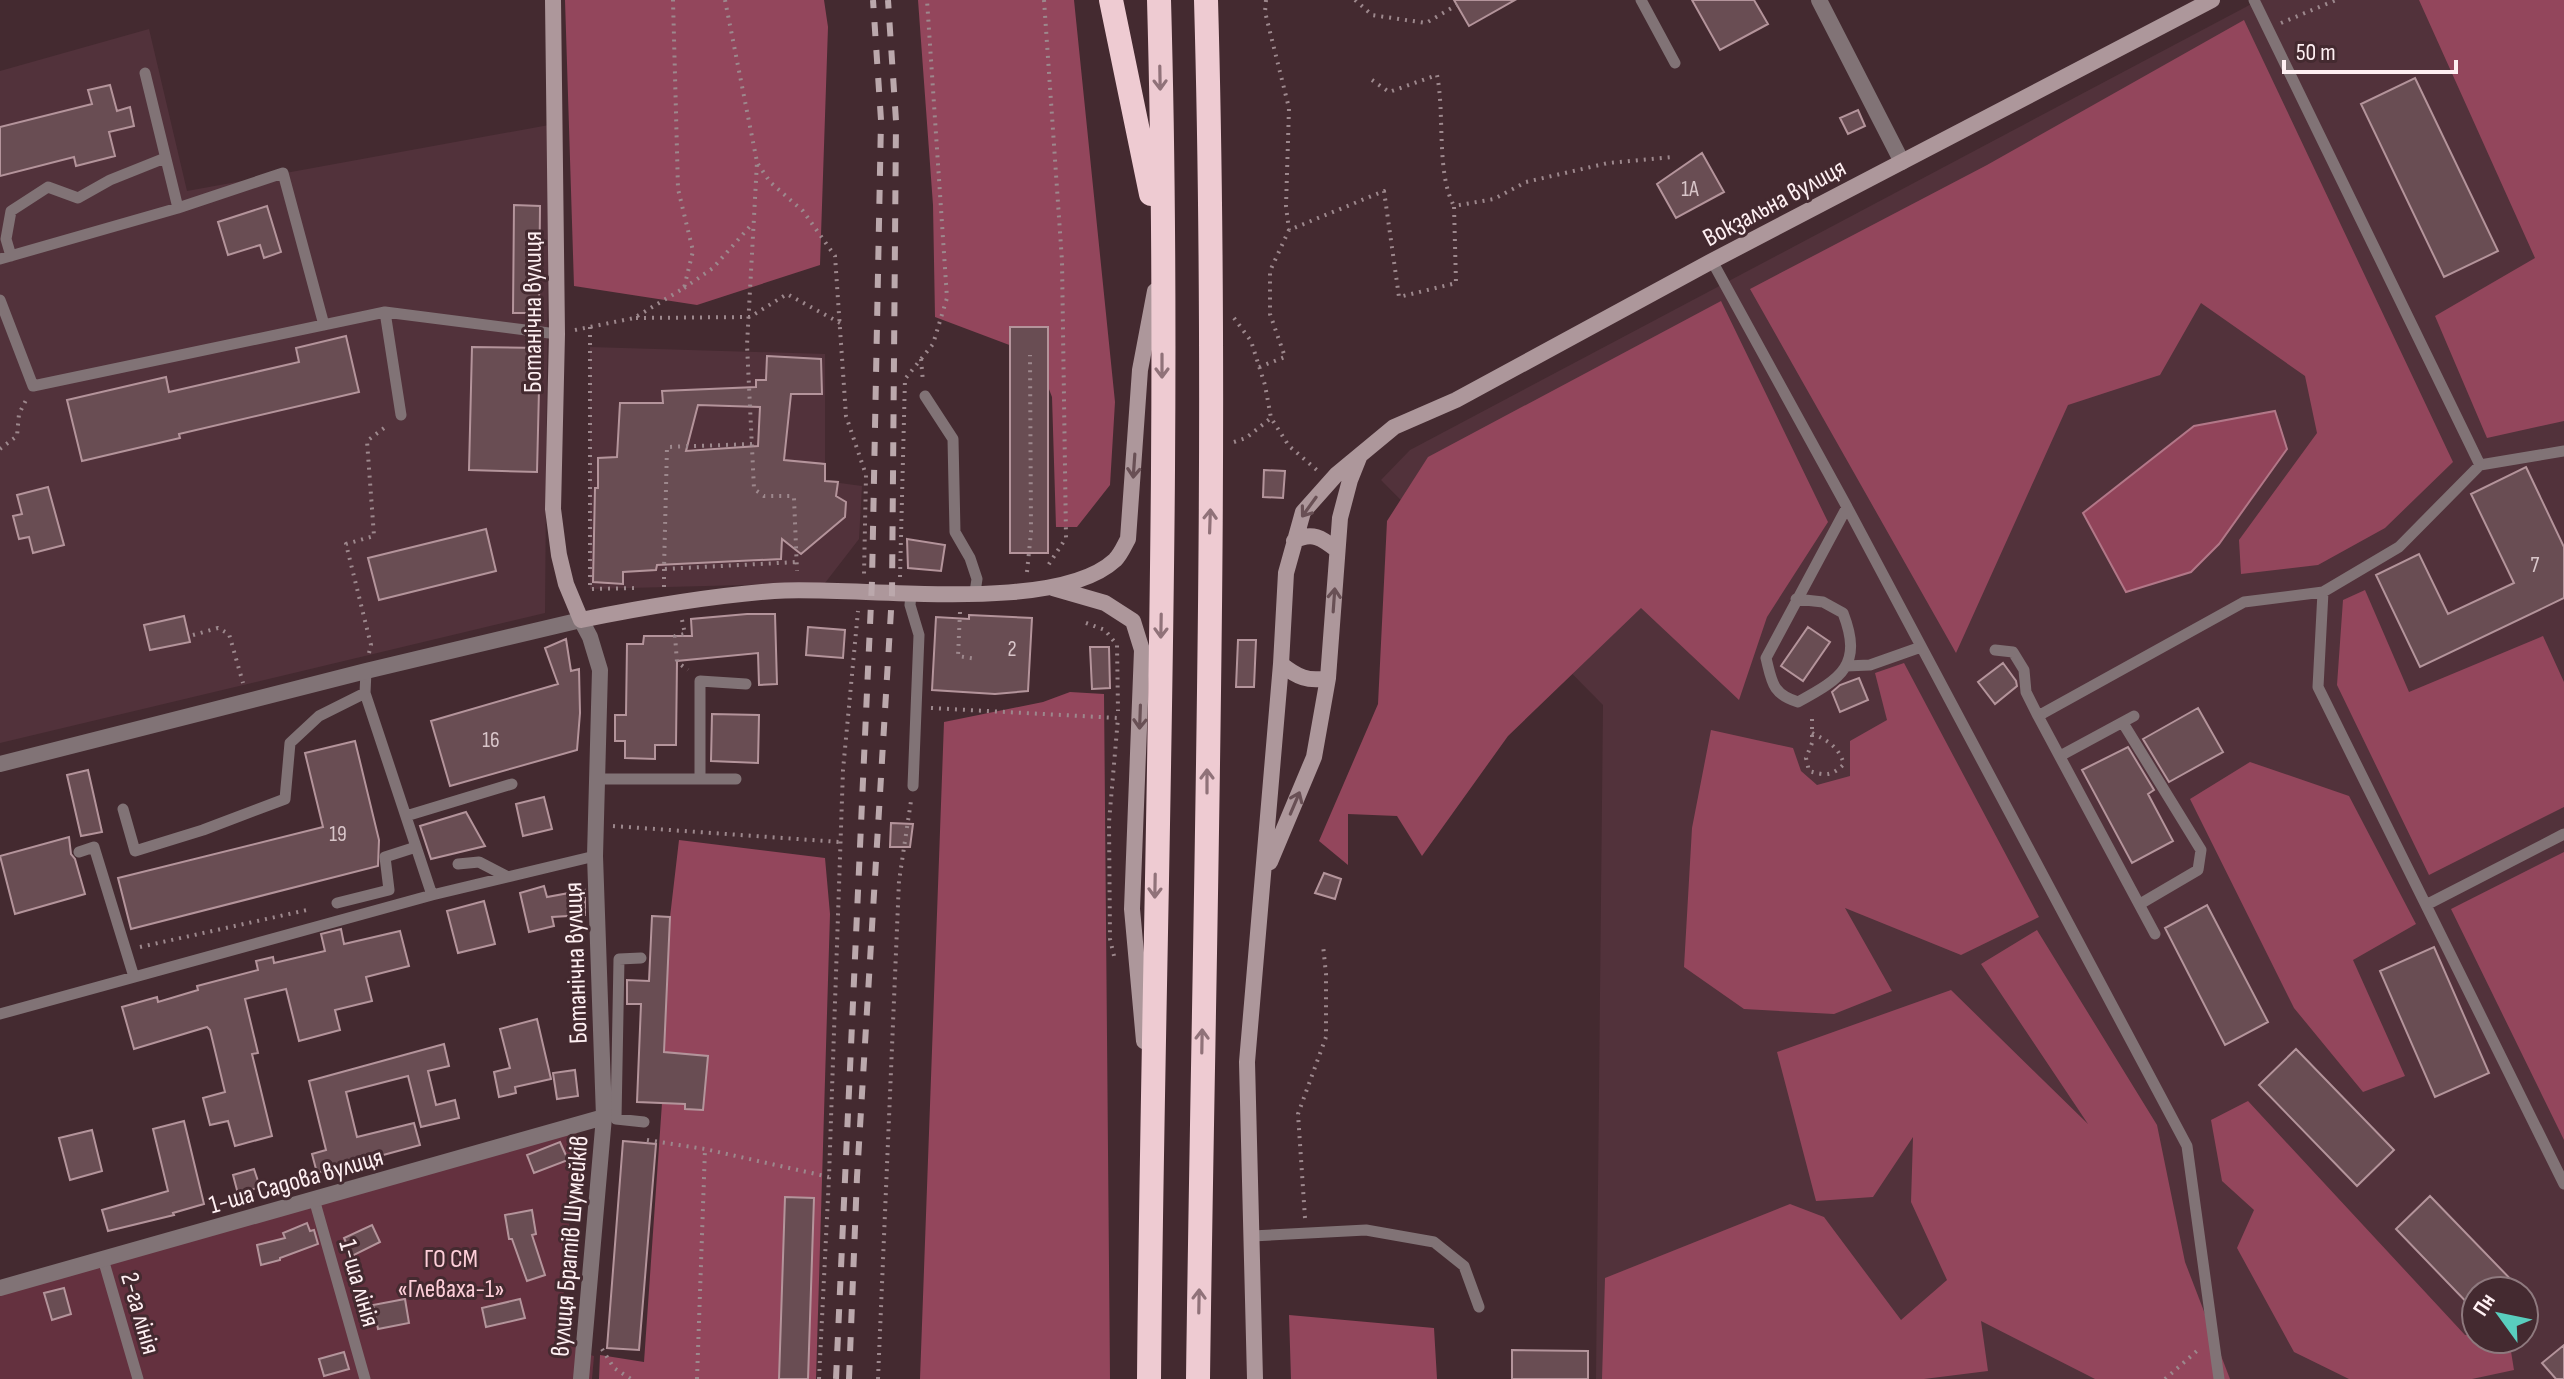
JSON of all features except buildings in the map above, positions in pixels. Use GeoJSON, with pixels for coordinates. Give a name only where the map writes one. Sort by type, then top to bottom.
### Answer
{"type":"FeatureCollection","features":[{"type":"Feature","properties":{"kind":"highway"},"geometry":{"type":"LineString","coordinates":[[1111,0],[1163,250]]}},
{"type":"Feature","properties":{"kind":"highway"},"geometry":{"type":"LineString","coordinates":[[1149,1379],[1162,575],[1163,250],[1159,0]]}},
{"type":"Feature","properties":{"kind":"highway"},"geometry":{"type":"LineString","coordinates":[[1198,1379],[1212,476],[1206,0]]}},
{"type":"Feature","properties":{"kind":"street","name":"Ботанічна вулиця"},"geometry":{"type":"LineString","coordinates":[[553,0],[557,334],[553,509],[562,570],[600,670],[595,856],[599,960],[610,1046],[608,1109]]}},
{"type":"Feature","properties":{"kind":"street"},"geometry":{"type":"LineString","coordinates":[[1819,0],[1902,162]]}},
{"type":"Feature","properties":{"kind":"street","name":"Вокзальна вулиця"},"geometry":{"type":"LineString","coordinates":[[1255,1379],[1247,1062],[1286,573],[1303,512],[1362,451],[1394,427],[1456,400],[1712,261],[2212,0]]}},
{"type":"Feature","properties":{"kind":"street"},"geometry":{"type":"LineString","coordinates":[[0,764],[366,671],[666,603],[776,591],[905,588],[975,592],[1085,577],[1117,559],[1128,539],[1140,370],[1163,250]]}},
{"type":"Feature","properties":{"kind":"street"},"geometry":{"type":"LineString","coordinates":[[1264,874],[1314,757],[1328,678],[1340,518],[1362,451]]}},
{"type":"Feature","properties":{"kind":"street"},"geometry":{"type":"LineString","coordinates":[[1294,541],[1304,536],[1320,536],[1337,550]]}},
{"type":"Feature","properties":{"kind":"street"},"geometry":{"type":"LineString","coordinates":[[1044,583],[1105,603],[1133,621],[1142,650],[1132,909],[1151,1114]]}},
{"type":"Feature","properties":{"kind":"street"},"geometry":{"type":"LineString","coordinates":[[1281,664],[1311,681],[1328,678]]}},
{"type":"Feature","properties":{"kind":"street","name":"вулиця Братів Шумейків"},"geometry":{"type":"LineString","coordinates":[[581,1379],[608,1109]]}},
{"type":"Feature","properties":{"kind":"street","name":"1-ша Садова вулиця"},"geometry":{"type":"LineString","coordinates":[[0,1288],[314,1199],[608,1109]]}},
{"type":"Feature","properties":{"kind":"lane"},"geometry":{"type":"LineString","coordinates":[[1641,0],[1675,63]]}},
{"type":"Feature","properties":{"kind":"lane"},"geometry":{"type":"LineString","coordinates":[[2254,0],[2480,465]]}},
{"type":"Feature","properties":{"kind":"lane"},"geometry":{"type":"LineString","coordinates":[[145,73],[178,208]]}},
{"type":"Feature","properties":{"kind":"lane"},"geometry":{"type":"LineString","coordinates":[[165,158],[110,180],[78,198],[48,187],[6,211],[5,257],[178,208],[283,173],[324,325]]}},
{"type":"Feature","properties":{"kind":"lane"},"geometry":{"type":"LineString","coordinates":[[1712,261],[1847,507],[2187,1146],[2219,1379]]}},
{"type":"Feature","properties":{"kind":"lane"},"geometry":{"type":"LineString","coordinates":[[0,300],[33,386],[385,312],[557,334]]}},
{"type":"Feature","properties":{"kind":"lane"},"geometry":{"type":"LineString","coordinates":[[385,312],[401,415]]}},
{"type":"Feature","properties":{"kind":"lane"},"geometry":{"type":"LineString","coordinates":[[925,396],[953,439],[955,532],[974,569],[977,579],[975,592]]}},
{"type":"Feature","properties":{"kind":"lane"},"geometry":{"type":"LineString","coordinates":[[2038,716],[2244,602],[2323,592],[2399,547],[2480,465],[2564,451]]}},
{"type":"Feature","properties":{"kind":"lane"},"geometry":{"type":"LineString","coordinates":[[1796,599],[1823,602],[1843,613],[1852,636],[1850,661],[1846,666],[1826,687],[1798,702],[1783,697],[1773,685],[1766,658],[1796,599],[1847,507]]}},
{"type":"Feature","properties":{"kind":"lane"},"geometry":{"type":"LineString","coordinates":[[905,588],[919,635],[913,786]]}},
{"type":"Feature","properties":{"kind":"lane"},"geometry":{"type":"LineString","coordinates":[[2323,592],[2318,687],[2564,1184]]}},
{"type":"Feature","properties":{"kind":"lane"},"geometry":{"type":"LineString","coordinates":[[1846,666],[1870,665],[1921,647]]}},
{"type":"Feature","properties":{"kind":"lane"},"geometry":{"type":"LineString","coordinates":[[1995,650],[2013,652],[2024,670],[2026,692],[2155,934]]}},
{"type":"Feature","properties":{"kind":"lane"},"geometry":{"type":"LineString","coordinates":[[366,671],[365,693],[432,895]]}},
{"type":"Feature","properties":{"kind":"lane"},"geometry":{"type":"LineString","coordinates":[[700,779],[700,681],[746,684]]}},
{"type":"Feature","properties":{"kind":"lane"},"geometry":{"type":"LineString","coordinates":[[123,809],[135,851],[203,830],[285,799],[290,743],[319,716],[365,693]]}},
{"type":"Feature","properties":{"kind":"lane"},"geometry":{"type":"LineString","coordinates":[[2060,756],[2134,716]]}},
{"type":"Feature","properties":{"kind":"lane"},"geometry":{"type":"LineString","coordinates":[[2123,723],[2201,850],[2198,870],[2140,904]]}},
{"type":"Feature","properties":{"kind":"lane"},"geometry":{"type":"LineString","coordinates":[[598,779],[736,779]]}},
{"type":"Feature","properties":{"kind":"lane"},"geometry":{"type":"LineString","coordinates":[[406,816],[512,784]]}},
{"type":"Feature","properties":{"kind":"lane"},"geometry":{"type":"LineString","coordinates":[[2426,905],[2564,834]]}},
{"type":"Feature","properties":{"kind":"lane"},"geometry":{"type":"LineString","coordinates":[[79,852],[94,847],[134,977]]}},
{"type":"Feature","properties":{"kind":"lane"},"geometry":{"type":"LineString","coordinates":[[337,903],[389,890],[385,857],[416,847]]}},
{"type":"Feature","properties":{"kind":"lane"},"geometry":{"type":"LineString","coordinates":[[0,1014],[432,895],[595,856]]}},
{"type":"Feature","properties":{"kind":"lane"},"geometry":{"type":"LineString","coordinates":[[458,864],[479,862],[506,876]]}},
{"type":"Feature","properties":{"kind":"lane"},"geometry":{"type":"LineString","coordinates":[[361,897],[367,913]]}},
{"type":"Feature","properties":{"kind":"lane"},"geometry":{"type":"LineString","coordinates":[[599,960],[641,958]]}},
{"type":"Feature","properties":{"kind":"lane"},"geometry":{"type":"LineString","coordinates":[[610,1046],[619,959]]}},
{"type":"Feature","properties":{"kind":"lane"},"geometry":{"type":"LineString","coordinates":[[608,1109],[616,1119],[644,1122]]}},
{"type":"Feature","properties":{"kind":"lane","name":"1-ша лінія"},"geometry":{"type":"LineString","coordinates":[[314,1199],[365,1379]]}},
{"type":"Feature","properties":{"kind":"lane"},"geometry":{"type":"LineString","coordinates":[[1252,1236],[1366,1230],[1434,1242],[1464,1266],[1479,1307]]}},
{"type":"Feature","properties":{"kind":"lane","name":"2-га лінія"},"geometry":{"type":"LineString","coordinates":[[103,1259],[138,1379]]}},
{"type":"Feature","properties":{"kind":"path"},"geometry":{"type":"LineString","coordinates":[[673,0],[678,189],[693,251],[684,288]]}},
{"type":"Feature","properties":{"kind":"path"},"geometry":{"type":"LineString","coordinates":[[725,0],[757,162],[747,345],[754,489],[764,496],[794,498],[797,573]]}},
{"type":"Feature","properties":{"kind":"path"},"geometry":{"type":"LineString","coordinates":[[892,582],[905,588],[905,379],[933,344],[947,298],[927,0]]}},
{"type":"Feature","properties":{"kind":"path"},"geometry":{"type":"LineString","coordinates":[[1015,576],[1027,575],[1044,583],[1066,538],[1062,261],[1044,0]]}},
{"type":"Feature","properties":{"kind":"path"},"geometry":{"type":"LineString","coordinates":[[1259,367],[1285,357],[1270,314],[1270,271],[1289,230],[1286,206],[1289,108],[1265,12],[1266,0]]}},
{"type":"Feature","properties":{"kind":"path"},"geometry":{"type":"LineString","coordinates":[[1355,0],[1372,15],[1426,23],[1457,5]]}},
{"type":"Feature","properties":{"kind":"path"},"geometry":{"type":"LineString","coordinates":[[2268,28],[2336,0]]}},
{"type":"Feature","properties":{"kind":"path"},"geometry":{"type":"LineString","coordinates":[[1289,230],[1384,191],[1399,297],[1456,283],[1454,206],[1445,190],[1442,97],[1437,75],[1389,92],[1372,80]]}},
{"type":"Feature","properties":{"kind":"path"},"geometry":{"type":"LineString","coordinates":[[1454,206],[1494,199],[1526,182],[1608,163],[1672,157]]}},
{"type":"Feature","properties":{"kind":"path"},"geometry":{"type":"LineString","coordinates":[[757,162],[770,182],[803,211],[835,256],[846,416],[866,475],[864,581]]}},
{"type":"Feature","properties":{"kind":"path"},"geometry":{"type":"LineString","coordinates":[[634,318],[713,268],[754,222]]}},
{"type":"Feature","properties":{"kind":"path"},"geometry":{"type":"LineString","coordinates":[[1209,284],[1251,341],[1271,418],[1289,446],[1330,482]]}},
{"type":"Feature","properties":{"kind":"path"},"geometry":{"type":"LineString","coordinates":[[557,334],[634,318],[750,317],[787,294],[842,324]]}},
{"type":"Feature","properties":{"kind":"path"},"geometry":{"type":"LineString","coordinates":[[590,327],[590,589],[664,587]]}},
{"type":"Feature","properties":{"kind":"path"},"geometry":{"type":"LineString","coordinates":[[1027,575],[1031,532],[1030,355]]}},
{"type":"Feature","properties":{"kind":"path"},"geometry":{"type":"LineString","coordinates":[[0,449],[17,436],[19,414],[33,386]]}},
{"type":"Feature","properties":{"kind":"path"},"geometry":{"type":"LineString","coordinates":[[366,671],[371,645],[346,544],[374,536],[367,441],[401,415]]}},
{"type":"Feature","properties":{"kind":"path"},"geometry":{"type":"LineString","coordinates":[[1229,444],[1246,438],[1271,418]]}},
{"type":"Feature","properties":{"kind":"path"},"geometry":{"type":"LineString","coordinates":[[752,444],[667,447],[664,569],[797,562]]}},
{"type":"Feature","properties":{"kind":"path"},"geometry":{"type":"LineString","coordinates":[[819,1379],[843,770],[858,602]]}},
{"type":"Feature","properties":{"kind":"path"},"geometry":{"type":"LineString","coordinates":[[961,606],[958,656],[977,659]]}},
{"type":"Feature","properties":{"kind":"path"},"geometry":{"type":"LineString","coordinates":[[681,614],[685,634],[675,636],[677,662],[686,670],[698,670]]}},
{"type":"Feature","properties":{"kind":"path"},"geometry":{"type":"LineString","coordinates":[[1086,623],[1105,630],[1117,645],[1118,718],[1109,822],[1110,939],[1118,968]]}},
{"type":"Feature","properties":{"kind":"path"},"geometry":{"type":"LineString","coordinates":[[193,635],[218,628],[229,634],[249,701]]}},
{"type":"Feature","properties":{"kind":"path"},"geometry":{"type":"LineString","coordinates":[[1812,733],[1832,743],[1840,752],[1844,764],[1834,774],[1809,771],[1806,758],[1812,743],[1812,733],[1817,692]]}},
{"type":"Feature","properties":{"kind":"path"},"geometry":{"type":"LineString","coordinates":[[916,707],[1118,718]]}},
{"type":"Feature","properties":{"kind":"path"},"geometry":{"type":"LineString","coordinates":[[878,1379],[899,881],[913,786]]}},
{"type":"Feature","properties":{"kind":"path"},"geometry":{"type":"LineString","coordinates":[[596,821],[610,826],[840,842]]}},
{"type":"Feature","properties":{"kind":"path"},"geometry":{"type":"LineString","coordinates":[[126,951],[337,903]]}},
{"type":"Feature","properties":{"kind":"path"},"geometry":{"type":"LineString","coordinates":[[1306,1233],[1298,1114],[1326,1037],[1323,945]]}},
{"type":"Feature","properties":{"kind":"path"},"geometry":{"type":"LineString","coordinates":[[603,1136],[654,1140],[705,1149],[829,1177]]}},
{"type":"Feature","properties":{"kind":"path"},"geometry":{"type":"LineString","coordinates":[[697,1379],[705,1149]]}},
{"type":"Feature","properties":{"kind":"path"},"geometry":{"type":"LineString","coordinates":[[2165,1379],[2212,1337]]}},
{"type":"Feature","properties":{"kind":"path"},"geometry":{"type":"LineString","coordinates":[[584,1346],[603,1349],[614,1368],[631,1379]]}},
{"type":"Feature","properties":{"kind":"shaded area"},"geometry":{"type":"Polygon","coordinates":[[[565,0],[824,0],[828,27],[820,265],[697,305],[574,286],[565,0]]]}},
{"type":"Feature","properties":{"kind":"shaded area"},"geometry":{"type":"Polygon","coordinates":[[[918,0],[1074,0],[1115,402],[1110,485],[1077,527],[1056,527],[1052,397],[1036,355],[935,317],[933,205],[918,0]]]}},
{"type":"Feature","properties":{"kind":"shaded area"},"geometry":{"type":"Polygon","coordinates":[[[2259,0],[2564,0],[2564,1379],[1596,1379],[1603,705],[1381,480],[1410,450],[2259,0]]]}},
{"type":"Feature","properties":{"kind":"shaded area"},"geometry":{"type":"Polygon","coordinates":[[[2419,0],[2564,0],[2564,421],[2487,438],[2435,316],[2535,258],[2419,0]]]}},
{"type":"Feature","properties":{"kind":"shaded area"},"geometry":{"type":"Polygon","coordinates":[[[2244,20],[2453,462],[2385,528],[2318,565],[2241,574],[2239,540],[2317,433],[2305,376],[2201,303],[2160,375],[2068,405],[1956,653],[1750,289],[1987,165],[2244,20]]]}},
{"type":"Feature","properties":{"kind":"shaded area"},"geometry":{"type":"Polygon","coordinates":[[[149,29],[187,191],[549,125],[545,613],[0,743],[0,71],[149,29]]]}},
{"type":"Feature","properties":{"kind":"shaded area"},"geometry":{"type":"Polygon","coordinates":[[[1721,301],[1828,522],[1767,617],[1739,700],[1641,608],[1508,736],[1422,856],[1397,816],[1348,814],[1348,865],[1319,841],[1378,704],[1387,521],[1428,457],[1721,301]]]}},
{"type":"Feature","properties":{"kind":"shaded area"},"geometry":{"type":"Polygon","coordinates":[[[590,347],[825,354],[825,481],[862,486],[859,539],[825,583],[590,589],[590,347]]]}},
{"type":"Feature","properties":{"kind":"shaded area"},"geometry":{"type":"Polygon","coordinates":[[[2275,411],[2287,449],[2219,544],[2191,572],[2126,592],[2083,513],[2194,426],[2275,411]]]}},
{"type":"Feature","properties":{"kind":"shaded area"},"geometry":{"type":"Polygon","coordinates":[[[2365,590],[2409,692],[2543,636],[2564,682],[2564,807],[2429,875],[2337,685],[2343,600],[2365,590]]]}},
{"type":"Feature","properties":{"kind":"shaded area"},"geometry":{"type":"Polygon","coordinates":[[[1904,663],[2039,917],[1961,955],[1845,908],[1892,991],[1834,1014],[1744,1009],[1684,967],[1692,828],[1711,730],[1793,748],[1801,771],[1817,785],[1850,776],[1850,741],[1887,720],[1875,673],[1904,663]]]}},
{"type":"Feature","properties":{"kind":"shaded area"},"geometry":{"type":"Polygon","coordinates":[[[1070,692],[1104,694],[1110,1379],[920,1379],[944,722],[1043,702],[1070,692]]]}},
{"type":"Feature","properties":{"kind":"shaded area"},"geometry":{"type":"Polygon","coordinates":[[[2250,762],[2349,796],[2416,924],[2353,960],[2405,1076],[2363,1092],[2294,1008],[2190,799],[2250,762]]]}},
{"type":"Feature","properties":{"kind":"shaded area"},"geometry":{"type":"Polygon","coordinates":[[[679,840],[825,858],[830,914],[816,1379],[599,1379],[600,1355],[644,1362],[662,1103],[670,917],[679,840]]]}},
{"type":"Feature","properties":{"kind":"shaded area"},"geometry":{"type":"Polygon","coordinates":[[[2564,852],[2564,1140],[2451,909],[2564,852]]]}},
{"type":"Feature","properties":{"kind":"shaded area"},"geometry":{"type":"Polygon","coordinates":[[[2037,930],[2157,1125],[2185,1262],[2230,1379],[2095,1379],[1981,1321],[1988,1371],[1924,1379],[1602,1379],[1605,1278],[1790,1204],[1824,1217],[1901,1320],[1947,1280],[1911,1202],[1913,1137],[1873,1197],[1816,1201],[1777,1052],[1951,990],[2088,1124],[1981,964],[2037,930]]]}},
{"type":"Feature","properties":{"kind":"shaded area"},"geometry":{"type":"Polygon","coordinates":[[[2248,1101],[2460,1330],[2460,1355],[2512,1355],[2514,1370],[2472,1379],[2349,1379],[2294,1352],[2237,1248],[2254,1210],[2222,1181],[2211,1120],[2248,1101]]]}},
{"type":"Feature","properties":{"kind":"shaded area"},"geometry":{"type":"Polygon","coordinates":[[[1289,1315],[1434,1328],[1437,1379],[1291,1379],[1289,1315]]]}},
{"type":"Feature","properties":{"kind":"green space","name":"ГО СМ «Глеваха-1»"},"geometry":{"type":"Polygon","coordinates":[[[577,1128],[561,1328],[579,1352],[594,1356],[592,1379],[0,1379],[0,1290],[577,1128]]]}},
{"type":"Feature","properties":{"kind":"railway"},"geometry":{"type":"LineString","coordinates":[[836,1379],[872,581],[881,120],[873,0]]}},
{"type":"Feature","properties":{"kind":"railway"},"geometry":{"type":"LineString","coordinates":[[849,1379],[857,1177],[892,594],[896,121],[888,0]]}}]}
